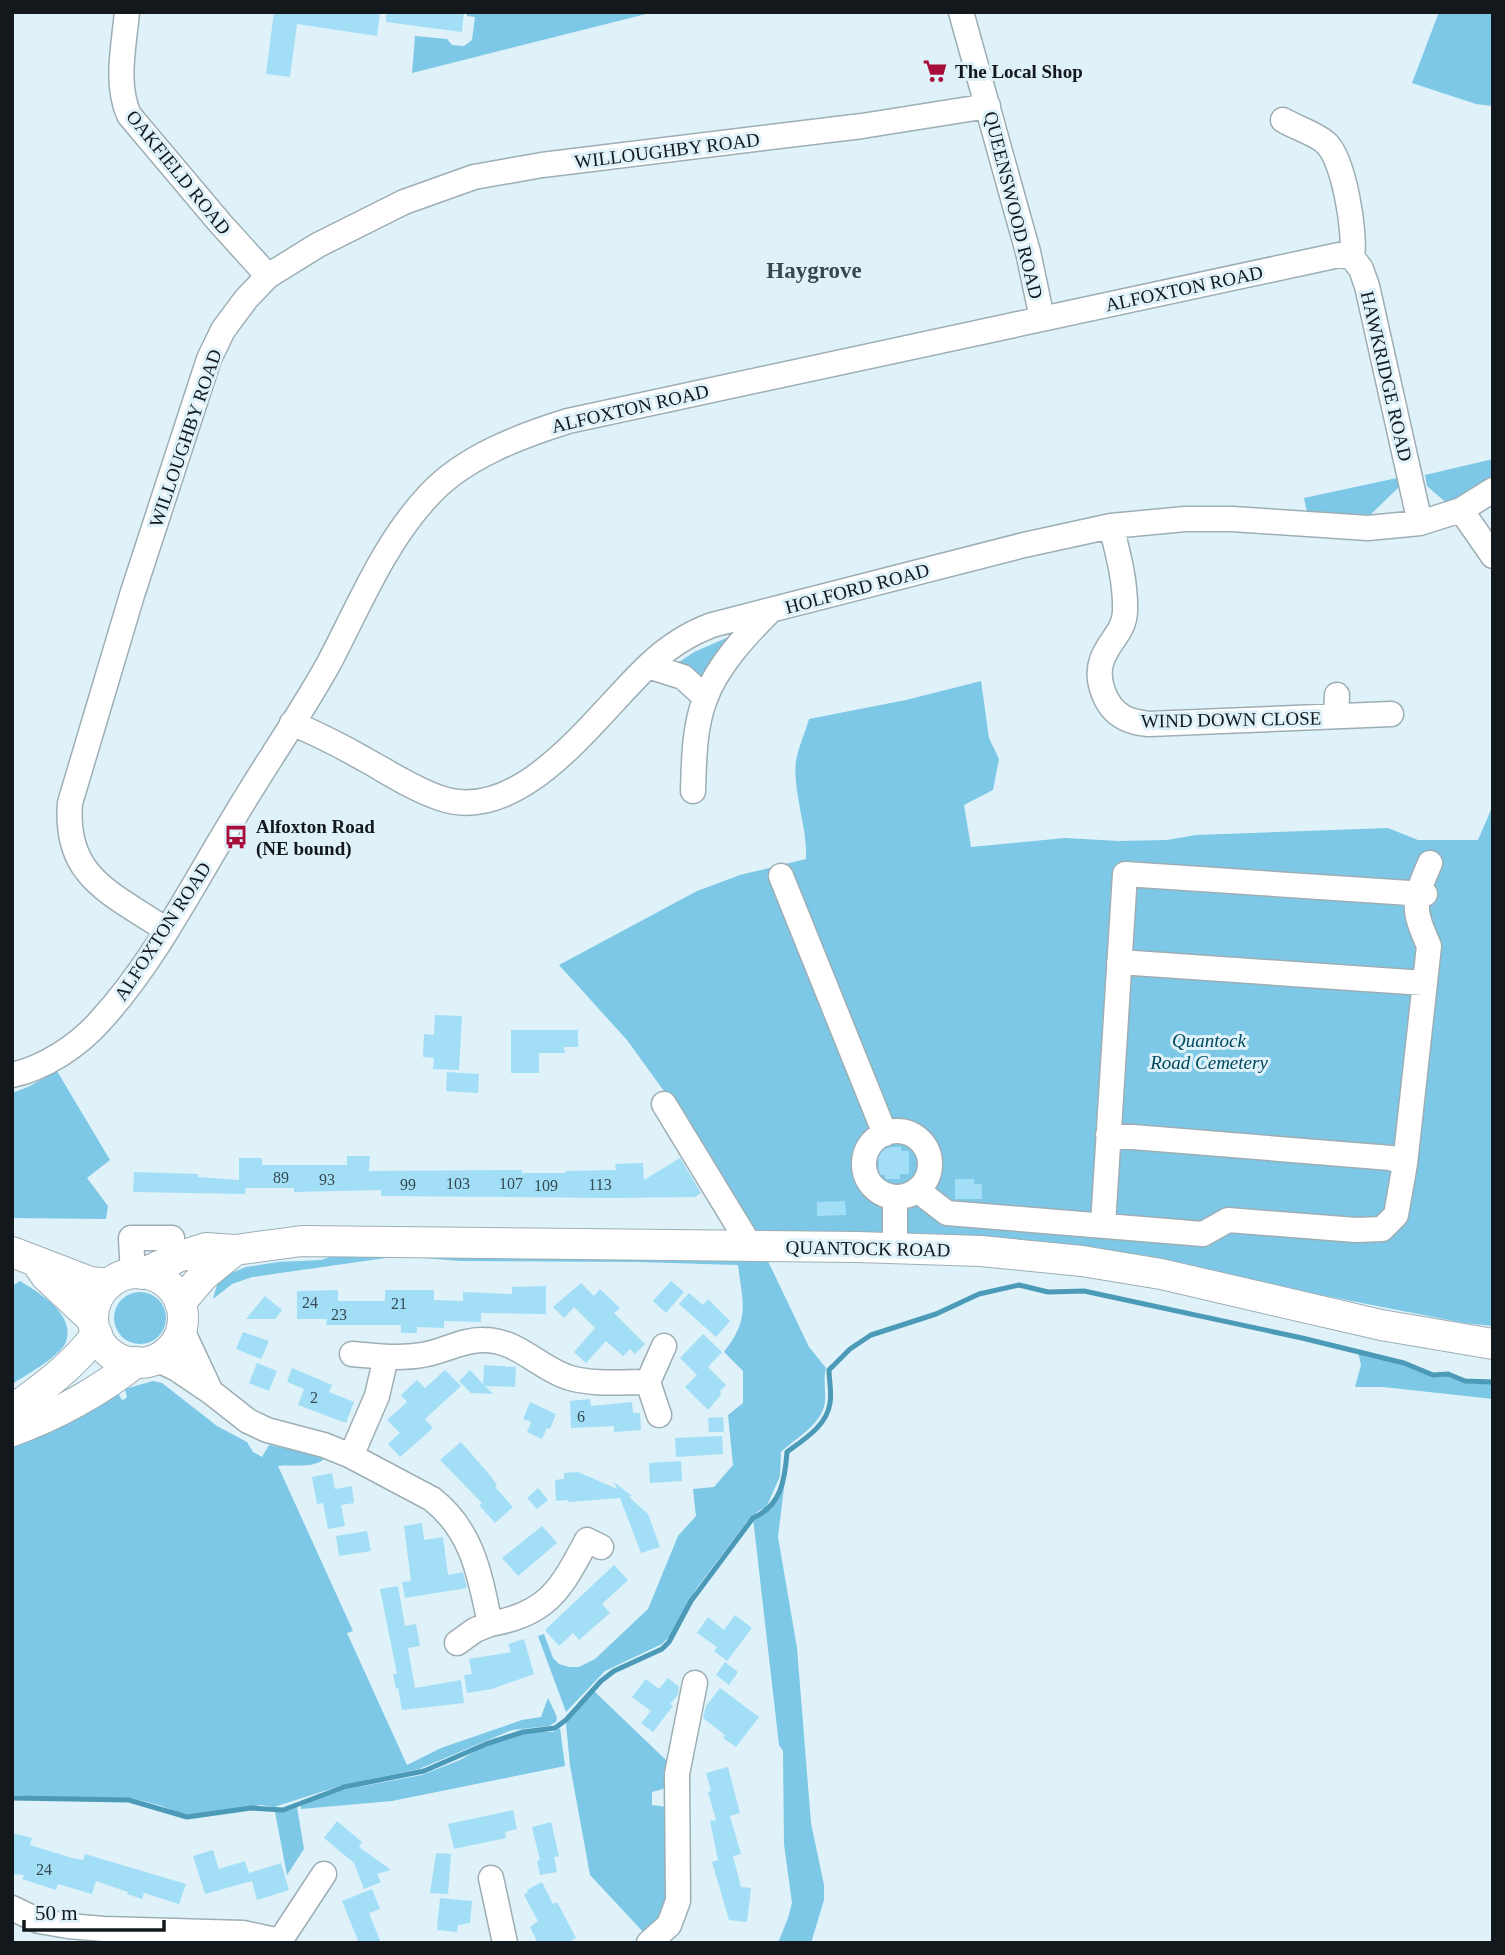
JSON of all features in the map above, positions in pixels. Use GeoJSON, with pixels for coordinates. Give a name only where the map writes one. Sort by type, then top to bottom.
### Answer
{"type":"FeatureCollection","features":[{"type":"Feature","properties":{"kind":"main road","name":"QUANTOCK ROAD"},"geometry":{"type":"LineString","coordinates":[[128,1277],[206,1248],[236,1250],[302,1241],[981,1251],[1082,1261],[1138,1270],[1381,1325],[1493,1343]]}},
{"type":"Feature","properties":{"kind":"main road"},"geometry":{"type":"LineString","coordinates":[[12,1431],[32,1424],[173,1347],[181,1316],[203,1276],[236,1250]]}},
{"type":"Feature","properties":{"kind":"main road"},"geometry":{"type":"LineString","coordinates":[[25,1257],[90,1282],[128,1277],[162,1280],[172,1289],[181,1316]]}},
{"type":"Feature","properties":{"kind":"main road"},"geometry":{"type":"LineString","coordinates":[[25,1257],[94,1327],[107,1350],[115,1356],[145,1360]]}},
{"type":"Feature","properties":{"kind":"main road"},"geometry":{"type":"LineString","coordinates":[[12,1410],[49,1385],[68,1367],[94,1327],[94,1303],[128,1277]]}},
{"type":"Feature","properties":{"kind":"street","name":"OAKFIELD ROAD"},"geometry":{"type":"LineString","coordinates":[[127,12],[122,83],[125,105],[130,115],[219,223],[268,276]]}},
{"type":"Feature","properties":{"kind":"street","name":"QUEENSWOOD ROAD"},"geometry":{"type":"LineString","coordinates":[[961,12],[1028,252],[1042,318]]}},
{"type":"Feature","properties":{"kind":"street","name":"WILLOUGHBY ROAD"},"geometry":{"type":"LineString","coordinates":[[166,930],[89,877],[73,849],[68,827],[70,803],[132,595],[209,359],[223,330],[246,299],[268,276],[318,245],[404,202],[474,177],[541,165],[862,126],[988,106]]}},
{"type":"Feature","properties":{"kind":"street","name":"HAWKRIDGE ROAD"},"geometry":{"type":"LineString","coordinates":[[1290,132],[1325,142],[1335,153],[1355,242],[1352,257],[1361,269],[1367,286],[1420,523]]}},
{"type":"Feature","properties":{"kind":"street","name":"ALFOXTON ROAD"},"geometry":{"type":"LineString","coordinates":[[12,1075],[23,1073],[72,1048],[101,1021],[125,991],[166,930],[328,665],[387,552],[429,495],[445,481],[493,450],[541,429],[568,421],[1339,255],[1352,257]]}},
{"type":"Feature","properties":{"kind":"street","name":"HOLFORD ROAD"},"geometry":{"type":"LineString","coordinates":[[292,723],[442,799],[468,804],[491,800],[512,790],[564,754],[593,727],[648,666],[671,646],[694,632],[1024,545],[1111,526],[1185,519],[1232,519],[1368,528],[1420,523],[1461,510],[1493,490]]}},
{"type":"Feature","properties":{"kind":"street"},"geometry":{"type":"LineString","coordinates":[[1461,510],[1493,556]]}},
{"type":"Feature","properties":{"kind":"street","name":"WIND DOWN CLOSE"},"geometry":{"type":"LineString","coordinates":[[1111,526],[1118,552],[1125,612],[1118,636],[1101,662],[1100,682],[1104,694],[1121,717],[1149,724],[1336,706],[1391,715]]}},
{"type":"Feature","properties":{"kind":"street"},"geometry":{"type":"LineString","coordinates":[[693,791],[705,763],[696,736],[705,697],[736,648],[770,610]]}},
{"type":"Feature","properties":{"kind":"street"},"geometry":{"type":"LineString","coordinates":[[648,666],[674,672],[705,697]]}},
{"type":"Feature","properties":{"kind":"street"},"geometry":{"type":"LineString","coordinates":[[906,1194],[947,1213],[1203,1234],[1228,1220],[1355,1241],[1382,1229],[1396,1215],[1405,1164],[1429,946],[1416,917],[1430,863]]}},
{"type":"Feature","properties":{"kind":"street"},"geometry":{"type":"LineString","coordinates":[[1103,1225],[1125,874],[1421,894]]}},
{"type":"Feature","properties":{"kind":"street"},"geometry":{"type":"LineString","coordinates":[[781,877],[884,1133]]}},
{"type":"Feature","properties":{"kind":"street"},"geometry":{"type":"LineString","coordinates":[[1119,962],[1424,983]]}},
{"type":"Feature","properties":{"kind":"street"},"geometry":{"type":"LineString","coordinates":[[664,1104],[751,1247]]}},
{"type":"Feature","properties":{"kind":"street"},"geometry":{"type":"LineString","coordinates":[[905,1132],[915,1136],[928,1153],[930,1163],[925,1183],[906,1194],[886,1196],[876,1190],[865,1171],[864,1159],[868,1149],[884,1133],[905,1132]]}},
{"type":"Feature","properties":{"kind":"street"},"geometry":{"type":"LineString","coordinates":[[1108,1135],[1391,1158],[1405,1164]]}},
{"type":"Feature","properties":{"kind":"street"},"geometry":{"type":"LineString","coordinates":[[895,1248],[906,1194]]}},
{"type":"Feature","properties":{"kind":"street"},"geometry":{"type":"LineString","coordinates":[[128,1277],[123,1238],[172,1238]]}},
{"type":"Feature","properties":{"kind":"street"},"geometry":{"type":"LineString","coordinates":[[181,1316],[211,1392]]}},
{"type":"Feature","properties":{"kind":"street"},"geometry":{"type":"LineString","coordinates":[[352,1354],[386,1357],[423,1355],[469,1341],[484,1340],[513,1346],[564,1376],[583,1381],[648,1382]]}},
{"type":"Feature","properties":{"kind":"street"},"geometry":{"type":"LineString","coordinates":[[659,1415],[648,1382],[664,1346]]}},
{"type":"Feature","properties":{"kind":"street"},"geometry":{"type":"LineString","coordinates":[[351,1456],[377,1396],[386,1357]]}},
{"type":"Feature","properties":{"kind":"street"},"geometry":{"type":"LineString","coordinates":[[145,1360],[177,1369],[232,1410],[267,1430],[351,1456],[432,1499],[457,1523],[470,1547],[490,1624]]}},
{"type":"Feature","properties":{"kind":"street"},"geometry":{"type":"LineString","coordinates":[[457,1643],[475,1630],[524,1616],[544,1604],[564,1581],[587,1540]]}},
{"type":"Feature","properties":{"kind":"street"},"geometry":{"type":"LineString","coordinates":[[649,1943],[669,1925],[678,1901],[677,1774],[695,1683]]}},
{"type":"Feature","properties":{"kind":"street"},"geometry":{"type":"LineString","coordinates":[[12,1908],[39,1921],[105,1936],[243,1933],[280,1942],[324,1874]]}},
{"type":"Feature","properties":{"kind":"street"},"geometry":{"type":"LineString","coordinates":[[491,1878],[505,1943]]}},
{"type":"Feature","properties":{"kind":"green space"},"geometry":{"type":"Polygon","coordinates":[[[467,12],[654,12],[412,73],[415,36],[447,39],[452,45],[464,46],[472,40],[475,17],[467,16],[467,12]]]}},
{"type":"Feature","properties":{"kind":"green space"},"geometry":{"type":"Polygon","coordinates":[[[1439,12],[1493,12],[1493,106],[1476,104],[1412,83],[1439,12]]]}},
{"type":"Feature","properties":{"kind":"green space"},"geometry":{"type":"Polygon","coordinates":[[[1493,459],[1493,476],[1450,506],[1427,486],[1425,475],[1493,459]]]}},
{"type":"Feature","properties":{"kind":"green space"},"geometry":{"type":"Polygon","coordinates":[[[1397,478],[1399,487],[1364,521],[1308,516],[1304,498],[1397,478]]]}},
{"type":"Feature","properties":{"kind":"green space"},"geometry":{"type":"Polygon","coordinates":[[[731,636],[707,685],[672,667],[694,652],[731,636]]]}},
{"type":"Feature","properties":{"kind":"green space","name":"Quantock Road Cemetery"},"geometry":{"type":"Polygon","coordinates":[[[981,681],[989,738],[999,759],[993,790],[964,805],[971,847],[1065,838],[1167,840],[1196,835],[1388,828],[1418,840],[1478,840],[1493,805],[1493,1326],[1464,1323],[1316,1294],[1142,1255],[992,1241],[748,1234],[682,1116],[627,1040],[559,965],[697,891],[740,875],[806,859],[795,772],[797,756],[809,719],[906,700],[981,681]]]}},
{"type":"Feature","properties":{"kind":"green space"},"geometry":{"type":"Polygon","coordinates":[[[57,1071],[110,1160],[87,1178],[108,1206],[106,1219],[12,1218],[12,1093],[57,1071]]]}},
{"type":"Feature","properties":{"kind":"green space"},"geometry":{"type":"Polygon","coordinates":[[[348,1251],[766,1257],[809,1347],[826,1368],[825,1401],[819,1417],[808,1430],[781,1452],[780,1476],[766,1508],[749,1519],[696,1589],[670,1636],[662,1644],[605,1671],[566,1712],[538,1636],[544,1634],[553,1658],[559,1664],[579,1667],[595,1659],[648,1609],[678,1536],[696,1516],[693,1489],[714,1487],[733,1465],[728,1415],[743,1403],[743,1371],[724,1352],[738,1330],[743,1311],[738,1265],[460,1261],[400,1256],[252,1277],[232,1284],[213,1299],[219,1278],[246,1267],[321,1260],[348,1251]]]}},
{"type":"Feature","properties":{"kind":"green space"},"geometry":{"type":"Polygon","coordinates":[[[20,1281],[54,1306],[61,1314],[68,1333],[65,1344],[56,1355],[12,1384],[12,1286],[20,1281]]]}},
{"type":"Feature","properties":{"kind":"green space"},"geometry":{"type":"Polygon","coordinates":[[[140,1292],[159,1299],[166,1318],[159,1337],[140,1344],[121,1337],[114,1318],[121,1299],[140,1292]]]}},
{"type":"Feature","properties":{"kind":"green space"},"geometry":{"type":"Polygon","coordinates":[[[1358,1352],[1404,1363],[1433,1375],[1448,1374],[1465,1381],[1493,1382],[1493,1399],[1383,1387],[1355,1387],[1361,1365],[1358,1352]]]}},
{"type":"Feature","properties":{"kind":"green space"},"geometry":{"type":"Polygon","coordinates":[[[153,1381],[162,1383],[217,1426],[247,1442],[253,1452],[262,1457],[269,1445],[324,1459],[308,1465],[278,1466],[353,1631],[347,1633],[407,1765],[441,1748],[522,1720],[541,1717],[548,1698],[557,1717],[556,1722],[549,1726],[512,1730],[419,1769],[343,1785],[274,1807],[261,1805],[180,1814],[132,1798],[12,1795],[12,1447],[115,1395],[125,1399],[125,1389],[153,1381]]]}},
{"type":"Feature","properties":{"kind":"green space"},"geometry":{"type":"Polygon","coordinates":[[[785,1479],[778,1537],[797,1648],[811,1823],[824,1885],[824,1900],[811,1943],[778,1943],[792,1903],[784,1844],[783,1751],[779,1745],[753,1518],[766,1513],[785,1479]]]}},
{"type":"Feature","properties":{"kind":"green space"},"geometry":{"type":"Polygon","coordinates":[[[594,1691],[669,1763],[668,1785],[652,1792],[652,1805],[667,1807],[672,1903],[646,1935],[590,1875],[570,1765],[566,1724],[594,1691]]]}},
{"type":"Feature","properties":{"kind":"green space"},"geometry":{"type":"Polygon","coordinates":[[[560,1728],[565,1766],[392,1801],[301,1809],[301,1805],[342,1790],[422,1775],[460,1760],[486,1745],[531,1732],[553,1732],[560,1728]]]}},
{"type":"Feature","properties":{"kind":"green space"},"geometry":{"type":"Polygon","coordinates":[[[297,1807],[304,1849],[287,1875],[275,1812],[297,1807]]]}},
{"type":"Feature","properties":{"kind":"building"},"geometry":{"type":"Polygon","coordinates":[[[274,12],[380,12],[377,36],[297,24],[290,77],[266,74],[274,12]]]}},
{"type":"Feature","properties":{"kind":"building"},"geometry":{"type":"Polygon","coordinates":[[[386,12],[464,12],[462,32],[386,22],[386,12]]]}},
{"type":"Feature","properties":{"kind":"building"},"geometry":{"type":"Polygon","coordinates":[[[435,1015],[462,1016],[459,1070],[433,1069],[434,1058],[423,1057],[424,1034],[434,1035],[435,1015]]]}},
{"type":"Feature","properties":{"kind":"building"},"geometry":{"type":"Polygon","coordinates":[[[511,1030],[578,1030],[578,1047],[564,1047],[565,1053],[539,1053],[539,1073],[511,1073],[511,1030]]]}},
{"type":"Feature","properties":{"kind":"building"},"geometry":{"type":"Polygon","coordinates":[[[447,1072],[479,1074],[478,1093],[446,1091],[447,1072]]]}},
{"type":"Feature","properties":{"kind":"building"},"geometry":{"type":"Polygon","coordinates":[[[901,1147],[901,1151],[909,1151],[909,1174],[900,1174],[900,1179],[885,1179],[885,1175],[879,1175],[878,1151],[901,1147]]]}},
{"type":"Feature","properties":{"kind":"building"},"geometry":{"type":"Polygon","coordinates":[[[347,1156],[370,1156],[369,1171],[522,1170],[522,1173],[566,1173],[616,1170],[615,1164],[643,1163],[644,1180],[680,1158],[701,1193],[695,1197],[612,1198],[381,1196],[381,1190],[294,1192],[294,1188],[246,1188],[245,1194],[133,1192],[134,1172],[198,1174],[198,1177],[239,1180],[239,1158],[262,1158],[262,1165],[347,1165],[347,1156]]]}},
{"type":"Feature","properties":{"kind":"building"},"geometry":{"type":"Polygon","coordinates":[[[955,1179],[974,1179],[974,1184],[982,1184],[982,1199],[955,1199],[955,1179]]]}},
{"type":"Feature","properties":{"kind":"building"},"geometry":{"type":"Polygon","coordinates":[[[845,1201],[846,1215],[817,1216],[817,1202],[845,1201]]]}},
{"type":"Feature","properties":{"kind":"building"},"geometry":{"type":"Polygon","coordinates":[[[671,1281],[684,1292],[666,1313],[653,1301],[671,1281]]]}},
{"type":"Feature","properties":{"kind":"building"},"geometry":{"type":"Polygon","coordinates":[[[581,1283],[594,1296],[600,1289],[620,1308],[614,1313],[645,1344],[635,1354],[630,1349],[623,1356],[606,1341],[586,1363],[574,1352],[595,1328],[574,1307],[564,1318],[553,1307],[581,1283]]]}},
{"type":"Feature","properties":{"kind":"building"},"geometry":{"type":"Polygon","coordinates":[[[546,1286],[546,1314],[481,1313],[481,1322],[444,1321],[444,1328],[417,1327],[417,1333],[401,1333],[401,1325],[326,1325],[327,1319],[297,1319],[297,1291],[338,1290],[338,1301],[385,1301],[385,1290],[434,1290],[434,1300],[463,1301],[463,1292],[512,1294],[512,1287],[546,1286]]]}},
{"type":"Feature","properties":{"kind":"building"},"geometry":{"type":"Polygon","coordinates":[[[689,1293],[703,1305],[708,1299],[730,1321],[716,1337],[679,1304],[689,1293]]]}},
{"type":"Feature","properties":{"kind":"building"},"geometry":{"type":"Polygon","coordinates":[[[265,1296],[282,1310],[275,1319],[246,1319],[265,1296]]]}},
{"type":"Feature","properties":{"kind":"building"},"geometry":{"type":"Polygon","coordinates":[[[243,1332],[269,1341],[261,1359],[236,1349],[243,1332]]]}},
{"type":"Feature","properties":{"kind":"building"},"geometry":{"type":"Polygon","coordinates":[[[703,1334],[722,1352],[708,1367],[726,1385],[708,1410],[685,1387],[697,1375],[680,1358],[703,1334]]]}},
{"type":"Feature","properties":{"kind":"building"},"geometry":{"type":"Polygon","coordinates":[[[257,1363],[277,1371],[269,1391],[249,1383],[257,1363]]]}},
{"type":"Feature","properties":{"kind":"building"},"geometry":{"type":"Polygon","coordinates":[[[484,1365],[516,1367],[515,1387],[485,1386],[493,1394],[471,1393],[459,1381],[470,1370],[483,1384],[484,1365]]]}},
{"type":"Feature","properties":{"kind":"building"},"geometry":{"type":"Polygon","coordinates":[[[292,1368],[332,1385],[329,1392],[354,1402],[346,1423],[298,1405],[304,1389],[287,1382],[292,1368]]]}},
{"type":"Feature","properties":{"kind":"building"},"geometry":{"type":"Polygon","coordinates":[[[445,1370],[461,1386],[425,1419],[433,1428],[400,1457],[388,1444],[400,1433],[387,1420],[407,1402],[401,1395],[417,1380],[425,1388],[445,1370]]]}},
{"type":"Feature","properties":{"kind":"building"},"geometry":{"type":"Polygon","coordinates":[[[590,1399],[591,1406],[632,1402],[633,1413],[640,1413],[641,1430],[614,1432],[614,1426],[571,1428],[570,1401],[590,1399]]]}},
{"type":"Feature","properties":{"kind":"building"},"geometry":{"type":"Polygon","coordinates":[[[530,1402],[556,1414],[542,1439],[527,1432],[531,1422],[523,1419],[530,1402]]]}},
{"type":"Feature","properties":{"kind":"building"},"geometry":{"type":"Polygon","coordinates":[[[723,1417],[724,1432],[709,1432],[708,1418],[723,1417]]]}},
{"type":"Feature","properties":{"kind":"building"},"geometry":{"type":"Polygon","coordinates":[[[722,1436],[723,1454],[676,1457],[675,1438],[722,1436]]]}},
{"type":"Feature","properties":{"kind":"building"},"geometry":{"type":"Polygon","coordinates":[[[461,1442],[513,1507],[495,1523],[479,1505],[482,1503],[440,1460],[461,1442]]]}},
{"type":"Feature","properties":{"kind":"building"},"geometry":{"type":"Polygon","coordinates":[[[681,1461],[682,1481],[650,1483],[649,1463],[681,1461]]]}},
{"type":"Feature","properties":{"kind":"building"},"geometry":{"type":"Polygon","coordinates":[[[578,1472],[617,1489],[614,1482],[632,1496],[629,1497],[648,1514],[660,1547],[641,1553],[620,1498],[556,1501],[555,1480],[564,1479],[564,1473],[578,1472]]]}},
{"type":"Feature","properties":{"kind":"building"},"geometry":{"type":"Polygon","coordinates":[[[332,1473],[335,1489],[352,1486],[354,1503],[341,1505],[345,1526],[328,1529],[323,1503],[317,1504],[312,1477],[332,1473]]]}},
{"type":"Feature","properties":{"kind":"building"},"geometry":{"type":"Polygon","coordinates":[[[538,1488],[548,1500],[537,1509],[527,1498],[538,1488]]]}},
{"type":"Feature","properties":{"kind":"building"},"geometry":{"type":"Polygon","coordinates":[[[422,1523],[424,1540],[443,1537],[448,1575],[463,1572],[467,1588],[405,1598],[402,1582],[411,1581],[404,1526],[422,1523]]]}},
{"type":"Feature","properties":{"kind":"building"},"geometry":{"type":"Polygon","coordinates":[[[542,1526],[557,1543],[518,1576],[502,1558],[542,1526]]]}},
{"type":"Feature","properties":{"kind":"building"},"geometry":{"type":"Polygon","coordinates":[[[367,1531],[371,1551],[339,1556],[336,1536],[367,1531]]]}},
{"type":"Feature","properties":{"kind":"building"},"geometry":{"type":"Polygon","coordinates":[[[614,1565],[628,1580],[602,1604],[610,1613],[579,1640],[573,1633],[559,1646],[545,1630],[614,1565]]]}},
{"type":"Feature","properties":{"kind":"building"},"geometry":{"type":"Polygon","coordinates":[[[398,1586],[405,1626],[416,1624],[420,1646],[408,1648],[415,1688],[461,1680],[464,1703],[402,1710],[393,1674],[397,1674],[380,1589],[398,1586]]]}},
{"type":"Feature","properties":{"kind":"building"},"geometry":{"type":"Polygon","coordinates":[[[735,1615],[752,1628],[727,1661],[714,1651],[717,1647],[697,1633],[708,1617],[724,1630],[735,1615]]]}},
{"type":"Feature","properties":{"kind":"building"},"geometry":{"type":"Polygon","coordinates":[[[524,1639],[534,1674],[492,1689],[467,1693],[464,1675],[472,1674],[469,1659],[511,1652],[508,1644],[524,1639]]]}},
{"type":"Feature","properties":{"kind":"building"},"geometry":{"type":"Polygon","coordinates":[[[725,1662],[738,1672],[729,1685],[716,1675],[725,1662]]]}},
{"type":"Feature","properties":{"kind":"building"},"geometry":{"type":"Polygon","coordinates":[[[668,1678],[679,1687],[678,1695],[653,1732],[641,1723],[651,1711],[632,1697],[646,1679],[659,1689],[668,1678]]]}},
{"type":"Feature","properties":{"kind":"building"},"geometry":{"type":"Polygon","coordinates":[[[720,1688],[759,1717],[736,1747],[703,1718],[706,1706],[720,1688]]]}},
{"type":"Feature","properties":{"kind":"building"},"geometry":{"type":"Polygon","coordinates":[[[728,1767],[740,1813],[730,1816],[741,1854],[733,1856],[741,1887],[751,1888],[747,1922],[729,1920],[712,1862],[718,1860],[710,1821],[716,1820],[706,1773],[728,1767]]]}},
{"type":"Feature","properties":{"kind":"building"},"geometry":{"type":"Polygon","coordinates":[[[513,1810],[517,1829],[505,1832],[506,1838],[454,1849],[448,1824],[513,1810]]]}},
{"type":"Feature","properties":{"kind":"building"},"geometry":{"type":"Polygon","coordinates":[[[337,1821],[362,1842],[359,1847],[391,1870],[377,1874],[381,1882],[364,1889],[354,1863],[324,1838],[337,1821]]]}},
{"type":"Feature","properties":{"kind":"building"},"geometry":{"type":"Polygon","coordinates":[[[551,1822],[559,1856],[554,1857],[557,1872],[540,1875],[537,1861],[540,1860],[532,1827],[551,1822]]]}},
{"type":"Feature","properties":{"kind":"building"},"geometry":{"type":"Polygon","coordinates":[[[12,1833],[32,1838],[30,1845],[72,1858],[83,1860],[85,1854],[186,1884],[179,1904],[144,1893],[142,1899],[96,1881],[92,1894],[58,1884],[56,1890],[22,1879],[24,1875],[12,1874],[12,1833]]]}},
{"type":"Feature","properties":{"kind":"building"},"geometry":{"type":"Polygon","coordinates":[[[213,1850],[219,1869],[245,1861],[249,1873],[281,1863],[289,1890],[257,1900],[252,1881],[205,1894],[193,1856],[213,1850]]]}},
{"type":"Feature","properties":{"kind":"building"},"geometry":{"type":"Polygon","coordinates":[[[436,1853],[451,1854],[448,1894],[430,1893],[436,1853]]]}},
{"type":"Feature","properties":{"kind":"building"},"geometry":{"type":"Polygon","coordinates":[[[542,1882],[553,1904],[557,1902],[576,1938],[566,1943],[538,1943],[530,1927],[538,1921],[524,1895],[527,1890],[542,1882]]]}},
{"type":"Feature","properties":{"kind":"building"},"geometry":{"type":"Polygon","coordinates":[[[372,1889],[380,1909],[369,1913],[381,1943],[359,1943],[342,1901],[372,1889]]]}},
{"type":"Feature","properties":{"kind":"building"},"geometry":{"type":"Polygon","coordinates":[[[440,1898],[472,1901],[470,1923],[458,1925],[457,1932],[437,1930],[440,1898]]]}},
{"type":"Feature","properties":{"kind":"waterway"},"geometry":{"type":"LineString","coordinates":[[12,1798],[129,1800],[187,1817],[251,1808],[283,1810],[344,1787],[424,1771],[486,1744],[523,1732],[555,1728],[614,1671],[662,1649],[669,1642],[691,1601],[753,1518],[770,1507],[776,1499],[783,1482],[787,1452],[813,1432],[824,1419],[831,1399],[829,1370],[850,1349],[871,1335],[936,1314],[979,1294],[1019,1285],[1048,1292],[1084,1291],[1302,1338],[1404,1363],[1433,1375],[1448,1374],[1465,1381],[1493,1382]]}},
{"type":"Feature","properties":{"kind":"place","name":"The Local Shop"},"geometry":{"type":"Point","coordinates":[935,71]}},
{"type":"Feature","properties":{"kind":"place","name":"Alfoxton Road (NE bound)"},"geometry":{"type":"Point","coordinates":[236,837]}},
{"type":"Feature","properties":{"kind":"district","name":"Haygrove"},"geometry":{"type":"Point","coordinates":[814,270]}}]}
